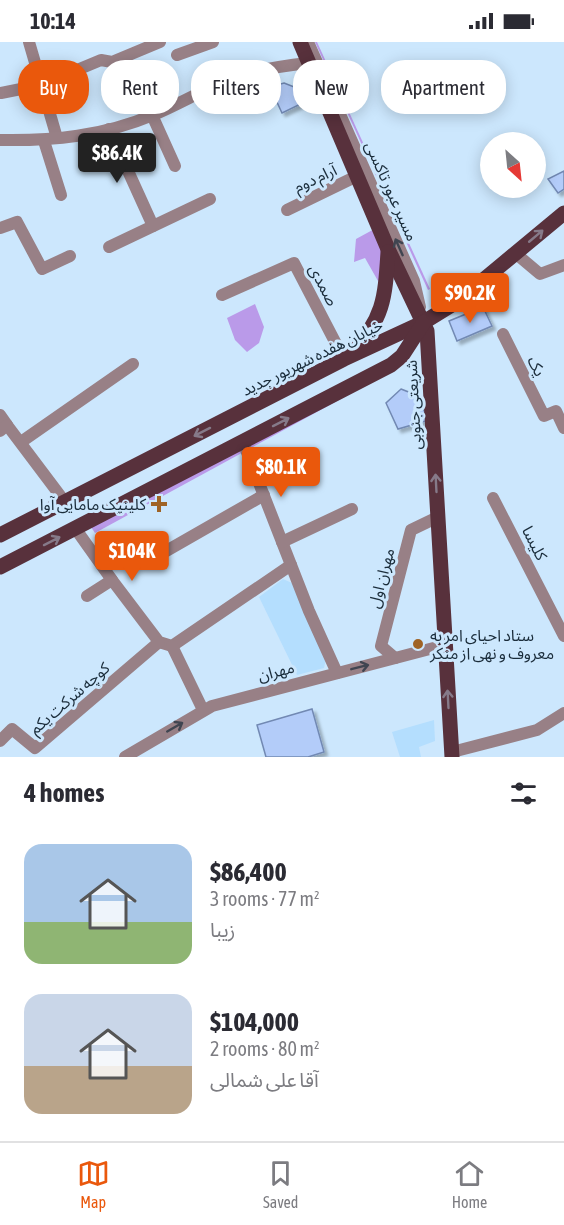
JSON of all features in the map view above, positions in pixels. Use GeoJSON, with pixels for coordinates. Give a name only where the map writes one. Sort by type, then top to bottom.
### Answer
{"type":"FeatureCollection","features":[{"type":"Feature","properties":{"kind":"main road","name":"شریعتی جنوبی"},"geometry":{"type":"LineString","coordinates":[[300,42],[307,60]]}},
{"type":"Feature","properties":{"kind":"main road","name":"شریعتی جنوبی"},"geometry":{"type":"LineString","coordinates":[[330,114],[388,249],[427,331],[452,755]]}},
{"type":"Feature","properties":{"kind":"main road","name":"خیابان هفده شهریور جدید"},"geometry":{"type":"LineString","coordinates":[[0,535],[344,359],[424,322],[458,301],[564,213]]}},
{"type":"Feature","properties":{"kind":"main road"},"geometry":{"type":"LineString","coordinates":[[344,359],[372,329],[380,312],[385,289],[388,249]]}},
{"type":"Feature","properties":{"kind":"main road"},"geometry":{"type":"LineString","coordinates":[[0,567],[392,365],[406,350],[424,322]]}},
{"type":"Feature","properties":{"kind":"street"},"geometry":{"type":"LineString","coordinates":[[29,42],[34,60]]}},
{"type":"Feature","properties":{"kind":"street"},"geometry":{"type":"LineString","coordinates":[[89,65],[100,60],[112,62],[160,42]]}},
{"type":"Feature","properties":{"kind":"street"},"geometry":{"type":"LineString","coordinates":[[177,55],[213,42]]}},
{"type":"Feature","properties":{"kind":"street","name":"مسیر عبور تاکسی"},"geometry":{"type":"LineString","coordinates":[[309,42],[414,281],[424,322]]}},
{"type":"Feature","properties":{"kind":"street"},"geometry":{"type":"LineString","coordinates":[[0,140],[44,141],[109,129],[152,115],[228,80],[273,67],[293,65]]}},
{"type":"Feature","properties":{"kind":"street"},"geometry":{"type":"LineString","coordinates":[[1,93],[18,90]]}},
{"type":"Feature","properties":{"kind":"street"},"geometry":{"type":"LineString","coordinates":[[50,114],[57,138]]}},
{"type":"Feature","properties":{"kind":"street"},"geometry":{"type":"LineString","coordinates":[[152,115],[175,166]]}},
{"type":"Feature","properties":{"kind":"street"},"geometry":{"type":"LineString","coordinates":[[109,129],[153,226]]}},
{"type":"Feature","properties":{"kind":"street"},"geometry":{"type":"LineString","coordinates":[[44,141],[61,195]]}},
{"type":"Feature","properties":{"kind":"street","name":"آرام دوم"},"geometry":{"type":"LineString","coordinates":[[287,210],[357,176]]}},
{"type":"Feature","properties":{"kind":"street"},"geometry":{"type":"LineString","coordinates":[[109,247],[210,199]]}},
{"type":"Feature","properties":{"kind":"street"},"geometry":{"type":"LineString","coordinates":[[0,228],[17,222],[42,269],[70,256]]}},
{"type":"Feature","properties":{"kind":"street"},"geometry":{"type":"LineString","coordinates":[[515,254],[540,274],[564,265]]}},
{"type":"Feature","properties":{"kind":"street","name":"صمدی"},"geometry":{"type":"LineString","coordinates":[[222,295],[294,263],[344,359]]}},
{"type":"Feature","properties":{"kind":"street","name":"یک"},"geometry":{"type":"LineString","coordinates":[[503,334],[544,416],[556,411],[564,428]]}},
{"type":"Feature","properties":{"kind":"street"},"geometry":{"type":"LineString","coordinates":[[21,442],[133,364]]}},
{"type":"Feature","properties":{"kind":"street"},"geometry":{"type":"LineString","coordinates":[[2,424],[21,442],[65,502]]}},
{"type":"Feature","properties":{"kind":"street"},"geometry":{"type":"LineString","coordinates":[[243,442],[291,565],[337,673]]}},
{"type":"Feature","properties":{"kind":"street"},"geometry":{"type":"LineString","coordinates":[[154,558],[264,495]]}},
{"type":"Feature","properties":{"kind":"street","name":"کلیسا"},"geometry":{"type":"LineString","coordinates":[[493,498],[564,636]]}},
{"type":"Feature","properties":{"kind":"street"},"geometry":{"type":"LineString","coordinates":[[282,542],[352,509]]}},
{"type":"Feature","properties":{"kind":"street","name":"مهران اول"},"geometry":{"type":"LineString","coordinates":[[394,658],[381,646],[411,530],[438,517]]}},
{"type":"Feature","properties":{"kind":"street"},"geometry":{"type":"LineString","coordinates":[[75,528],[159,642],[172,646],[203,711]]}},
{"type":"Feature","properties":{"kind":"street"},"geometry":{"type":"LineString","coordinates":[[172,646],[291,565]]}},
{"type":"Feature","properties":{"kind":"street"},"geometry":{"type":"LineString","coordinates":[[87,596],[112,580]]}},
{"type":"Feature","properties":{"kind":"street","name":"کوچه شرکت یکم"},"geometry":{"type":"LineString","coordinates":[[0,741],[12,729],[35,748],[159,642]]}},
{"type":"Feature","properties":{"kind":"street","name":"مهران"},"geometry":{"type":"LineString","coordinates":[[125,757],[212,706],[445,645]]}},
{"type":"Feature","properties":{"kind":"street"},"geometry":{"type":"LineString","coordinates":[[452,755],[537,730],[564,713]]}},
{"type":"Feature","properties":{"kind":"shaded area"},"geometry":{"type":"Polygon","coordinates":[[[315,42],[325,60],[323,60],[315,42]]]}},
{"type":"Feature","properties":{"kind":"shaded area"},"geometry":{"type":"Polygon","coordinates":[[[348,114],[350,114],[430,289],[428,290],[348,114]]]}},
{"type":"Feature","properties":{"kind":"shaded area"},"geometry":{"type":"Polygon","coordinates":[[[378,227],[388,249],[382,288],[365,258],[354,262],[356,239],[378,227]]]}},
{"type":"Feature","properties":{"kind":"shaded area"},"geometry":{"type":"Polygon","coordinates":[[[255,304],[264,327],[259,343],[247,352],[235,340],[227,318],[255,304]]]}},
{"type":"Feature","properties":{"kind":"shaded area"},"geometry":{"type":"Polygon","coordinates":[[[383,376],[95,533],[89,524],[383,376]]]}},
{"type":"Feature","properties":{"kind":"shaded area"},"geometry":{"type":"Polygon","coordinates":[[[283,579],[292,583],[326,659],[324,668],[297,675],[259,597],[283,579]]]}},
{"type":"Feature","properties":{"kind":"shaded area"},"geometry":{"type":"Polygon","coordinates":[[[434,720],[435,741],[419,747],[421,757],[400,757],[392,732],[434,720]]]}},
{"type":"Feature","properties":{"kind":"building"},"geometry":{"type":"Polygon","coordinates":[[[281,84],[293,86],[293,108],[282,113],[281,111],[281,84]]]}},
{"type":"Feature","properties":{"kind":"building"},"geometry":{"type":"Polygon","coordinates":[[[564,171],[564,189],[558,193],[548,179],[564,171]]]}},
{"type":"Feature","properties":{"kind":"building"},"geometry":{"type":"Polygon","coordinates":[[[483,307],[492,326],[457,341],[449,321],[483,307]]]}},
{"type":"Feature","properties":{"kind":"building"},"geometry":{"type":"Polygon","coordinates":[[[401,389],[411,393],[420,403],[429,420],[398,429],[386,403],[401,389]]]}},
{"type":"Feature","properties":{"kind":"building"},"geometry":{"type":"Polygon","coordinates":[[[312,709],[324,752],[308,757],[266,757],[257,725],[312,709]]]}},
{"type":"Feature","properties":{"kind":"place","name":"کلینیک مامایی آوا"},"geometry":{"type":"Point","coordinates":[159,504]}},
{"type":"Feature","properties":{"kind":"place","name":"ستاد احیای امر به معروف و نهی از منکر"},"geometry":{"type":"Point","coordinates":[418,644]}}]}
